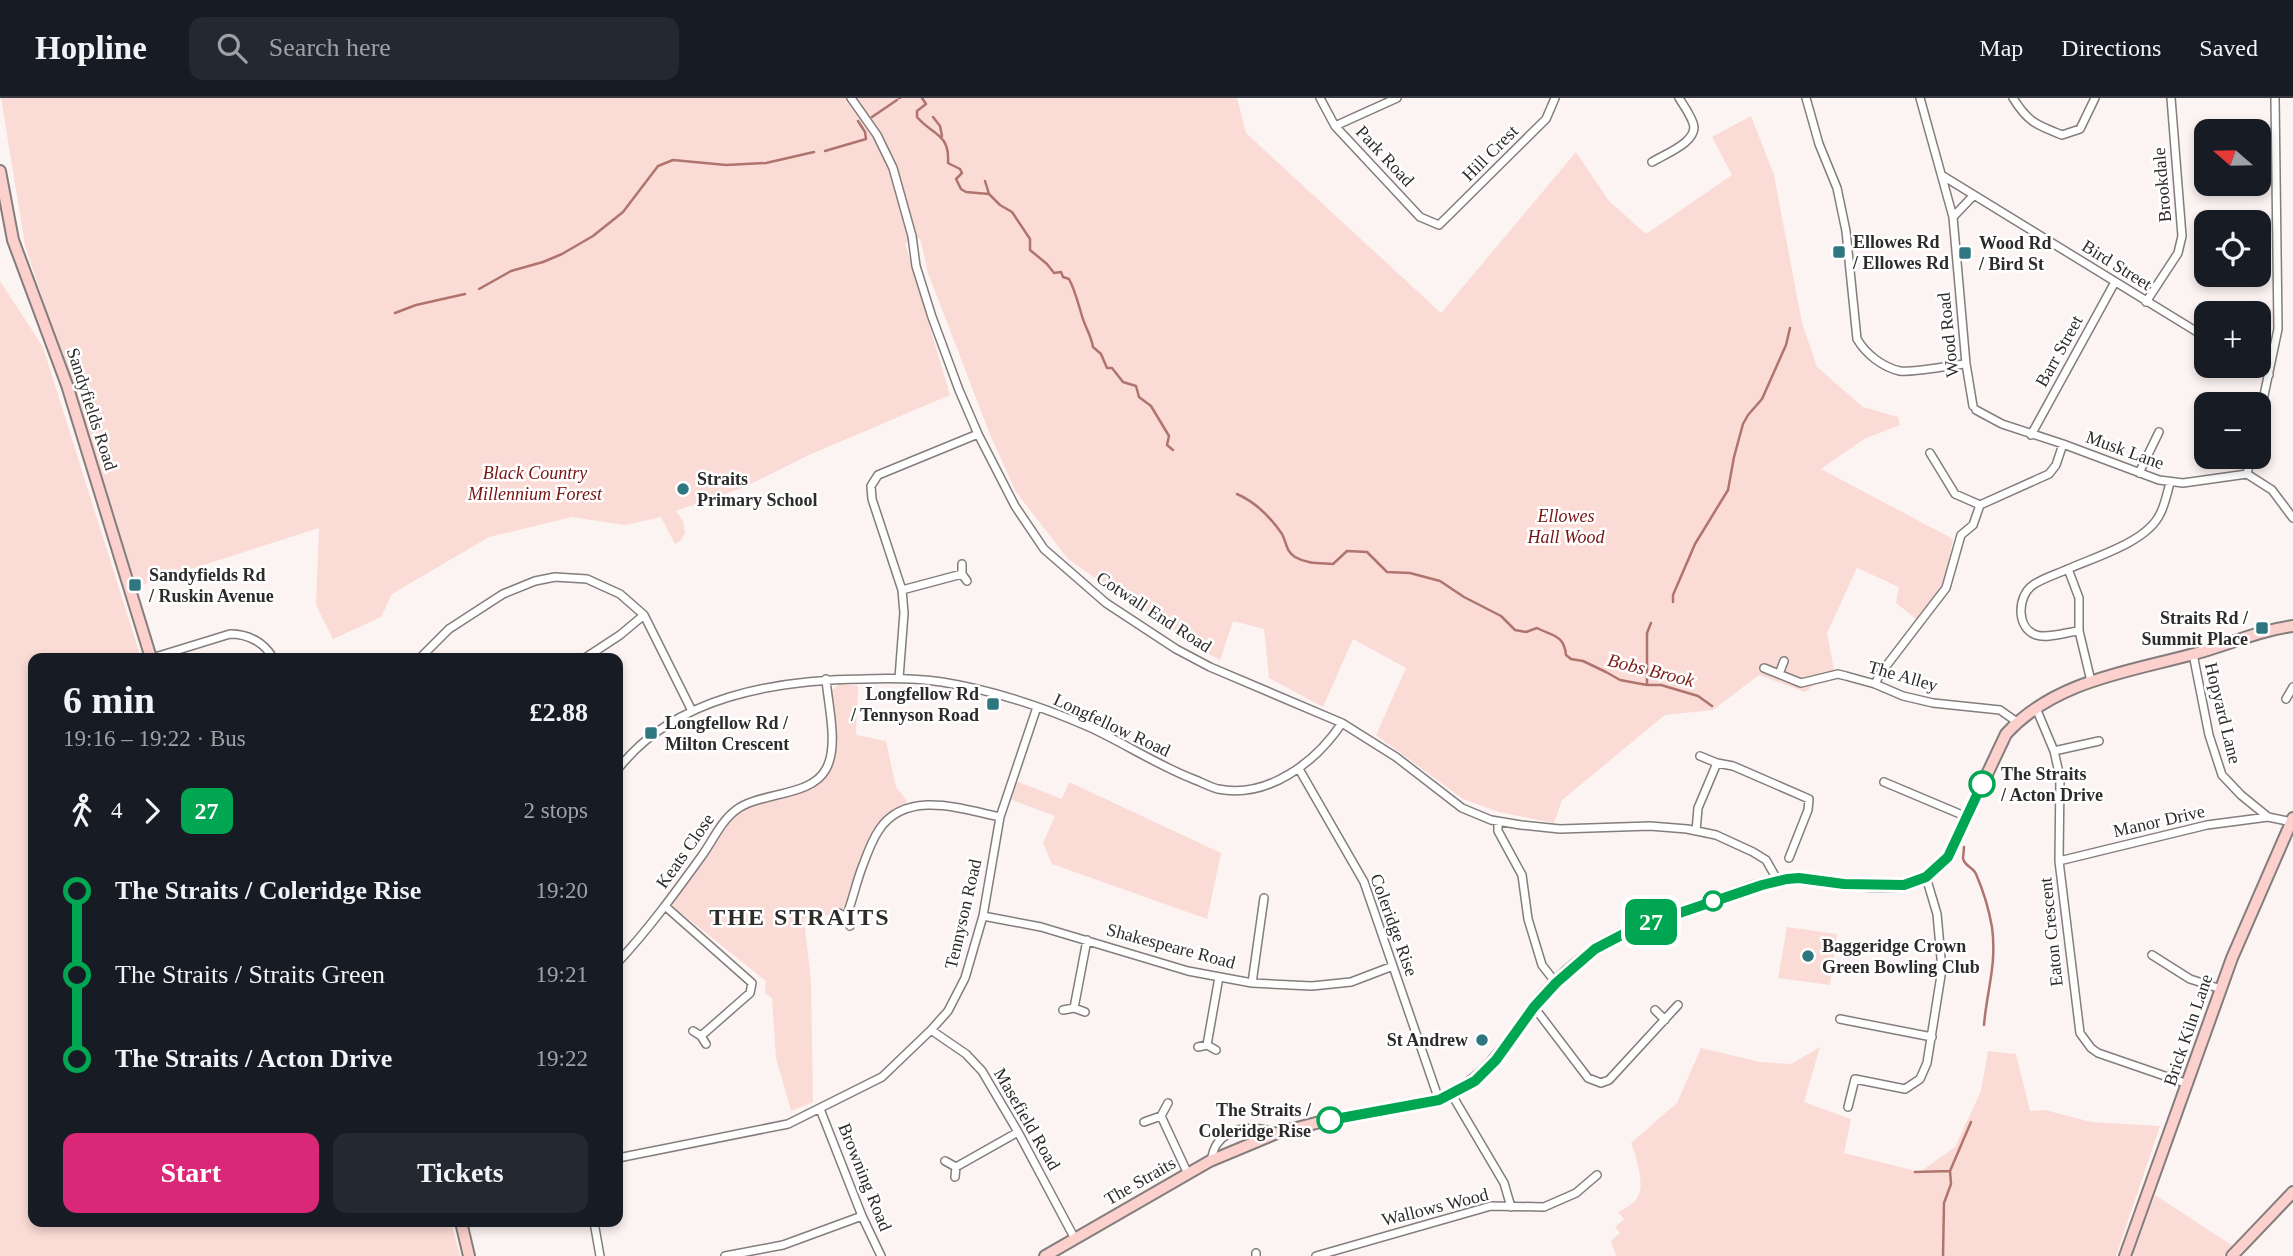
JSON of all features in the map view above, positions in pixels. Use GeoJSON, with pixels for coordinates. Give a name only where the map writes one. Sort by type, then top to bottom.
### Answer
{"type":"FeatureCollection","features":[{"type":"Feature","properties":{"kind":"street","name":"Cotwall End Road"},"geometry":{"type":"LineString","coordinates":[[851,98],[877,135],[893,168],[912,236],[916,266],[932,317],[978,434],[1015,506],[1044,549],[1088,588],[1176,649],[1210,667],[1342,723],[1395,757],[1462,808],[1498,822],[1560,829],[1650,826],[1716,835],[1766,860],[1778,881]]}},
{"type":"Feature","properties":{"kind":"street","name":"Park Road"},"geometry":{"type":"LineString","coordinates":[[1320,98],[1335,126],[1420,217],[1439,225]]}},
{"type":"Feature","properties":{"kind":"street"},"geometry":{"type":"LineString","coordinates":[[1335,126],[1397,98]]}},
{"type":"Feature","properties":{"kind":"street","name":"Hill Crest"},"geometry":{"type":"LineString","coordinates":[[1439,225],[1546,119],[1555,98]]}},
{"type":"Feature","properties":{"kind":"street"},"geometry":{"type":"LineString","coordinates":[[1652,162],[1691,138],[1694,131],[1694,124],[1679,98]]}},
{"type":"Feature","properties":{"kind":"street"},"geometry":{"type":"LineString","coordinates":[[1806,98],[1819,144],[1837,188],[1846,231],[1857,339],[1864,351],[1881,363],[1901,371],[1966,363]]}},
{"type":"Feature","properties":{"kind":"street","name":"Wood Road"},"geometry":{"type":"LineString","coordinates":[[1920,98],[1953,217],[1966,363],[1975,408]]}},
{"type":"Feature","properties":{"kind":"street"},"geometry":{"type":"LineString","coordinates":[[2013,98],[2024,117],[2062,135],[2080,129],[2095,98]]}},
{"type":"Feature","properties":{"kind":"street","name":"Brookdale"},"geometry":{"type":"LineString","coordinates":[[2146,302],[2178,253],[2182,236],[2171,98]]}},
{"type":"Feature","properties":{"kind":"street"},"geometry":{"type":"LineString","coordinates":[[2271,365],[2278,329],[2275,98]]}},
{"type":"Feature","properties":{"kind":"street","name":"Sandyfields Road"},"geometry":{"type":"LineString","coordinates":[[0,171],[13,240],[67,385],[150,653]]}},
{"type":"Feature","properties":{"kind":"street","name":"Bird Street"},"geometry":{"type":"LineString","coordinates":[[1943,176],[2194,330]]}},
{"type":"Feature","properties":{"kind":"street"},"geometry":{"type":"LineString","coordinates":[[1953,217],[1975,195]]}},
{"type":"Feature","properties":{"kind":"street","name":"Barr Street"},"geometry":{"type":"LineString","coordinates":[[2031,435],[2115,282]]}},
{"type":"Feature","properties":{"kind":"street","name":"Musk Lane"},"geometry":{"type":"LineString","coordinates":[[1975,408],[2002,424],[2170,483],[2247,474]]}},
{"type":"Feature","properties":{"kind":"street"},"geometry":{"type":"LineString","coordinates":[[2139,473],[2159,432]]}},
{"type":"Feature","properties":{"kind":"street"},"geometry":{"type":"LineString","coordinates":[[899,678],[904,613],[902,590],[872,499],[871,486],[878,475],[978,434]]}},
{"type":"Feature","properties":{"kind":"street"},"geometry":{"type":"LineString","coordinates":[[1875,684],[1946,588],[1961,536],[1973,525],[1980,505],[2049,474],[2056,465],[2063,444]]}},
{"type":"Feature","properties":{"kind":"street"},"geometry":{"type":"LineString","coordinates":[[1930,453],[1955,494],[1980,505]]}},
{"type":"Feature","properties":{"kind":"street"},"geometry":{"type":"LineString","coordinates":[[2248,469],[2247,474],[2272,490],[2293,518]]}},
{"type":"Feature","properties":{"kind":"street"},"geometry":{"type":"LineString","coordinates":[[2079,631],[2038,637],[2027,630],[2021,618],[2021,602],[2031,586],[2136,539],[2147,531],[2160,516],[2170,483]]}},
{"type":"Feature","properties":{"kind":"street"},"geometry":{"type":"LineString","coordinates":[[962,564],[962,574],[967,581]]}},
{"type":"Feature","properties":{"kind":"street"},"geometry":{"type":"LineString","coordinates":[[2068,569],[2080,605],[2079,631],[2091,681]]}},
{"type":"Feature","properties":{"kind":"street"},"geometry":{"type":"LineString","coordinates":[[902,590],[962,574]]}},
{"type":"Feature","properties":{"kind":"street"},"geometry":{"type":"LineString","coordinates":[[426,653],[449,629],[503,594],[535,581],[555,577],[587,579],[620,594],[643,615],[653,629],[692,711]]}},
{"type":"Feature","properties":{"kind":"street"},"geometry":{"type":"LineString","coordinates":[[593,653],[620,635],[643,615]]}},
{"type":"Feature","properties":{"kind":"street"},"geometry":{"type":"LineString","coordinates":[[1848,1107],[1855,1079],[1905,1089],[1920,1079],[1927,1063],[1932,1038],[1942,969],[1937,914],[1926,877],[1948,857],[2002,741],[2017,722],[2036,708],[2091,681],[2193,654],[2266,630],[2293,626]]}},
{"type":"Feature","properties":{"kind":"street"},"geometry":{"type":"LineString","coordinates":[[168,653],[230,634],[253,638],[270,653]]}},
{"type":"Feature","properties":{"kind":"street","name":"Hopyard Lane"},"geometry":{"type":"LineString","coordinates":[[2193,654],[2209,735],[2222,775],[2268,817],[2293,821]]}},
{"type":"Feature","properties":{"kind":"street"},"geometry":{"type":"LineString","coordinates":[[1779,674],[1784,661]]}},
{"type":"Feature","properties":{"kind":"street","name":"The Alley"},"geometry":{"type":"LineString","coordinates":[[1764,668],[1801,683],[1838,674],[1933,703],[2000,710],[2017,722]]}},
{"type":"Feature","properties":{"kind":"street","name":"Longfellow Road"},"geometry":{"type":"LineString","coordinates":[[623,763],[665,726],[692,711],[784,684],[826,679],[899,678],[943,682],[1037,707],[1089,727],[1171,770],[1218,789],[1251,788],[1299,769],[1318,755],[1342,723]]}},
{"type":"Feature","properties":{"kind":"street","name":"Keats Close"},"geometry":{"type":"LineString","coordinates":[[623,956],[665,906],[728,816],[745,804],[799,788],[814,782],[823,774],[829,763],[832,746],[826,679]]}},
{"type":"Feature","properties":{"kind":"street"},"geometry":{"type":"LineString","coordinates":[[2286,699],[2293,687]]}},
{"type":"Feature","properties":{"kind":"street","name":"Tennyson Road"},"geometry":{"type":"LineString","coordinates":[[623,1157],[788,1124],[882,1077],[931,1030],[948,1011],[965,978],[983,916],[1000,817],[1037,707]]}},
{"type":"Feature","properties":{"kind":"street","name":"Eaton Crescent"},"geometry":{"type":"LineString","coordinates":[[2036,708],[2054,751],[2060,777],[2059,860],[2080,1033],[2098,1053],[2188,1084]]}},
{"type":"Feature","properties":{"kind":"street"},"geometry":{"type":"LineString","coordinates":[[2054,751],[2099,741]]}},
{"type":"Feature","properties":{"kind":"street"},"geometry":{"type":"LineString","coordinates":[[1700,756],[1733,766],[1809,799],[1808,810],[1789,858]]}},
{"type":"Feature","properties":{"kind":"street"},"geometry":{"type":"LineString","coordinates":[[1696,831],[1699,808],[1717,763]]}},
{"type":"Feature","properties":{"kind":"street","name":"Coleridge Rise"},"geometry":{"type":"LineString","coordinates":[[1299,769],[1364,882],[1439,1100]]}},
{"type":"Feature","properties":{"kind":"street"},"geometry":{"type":"LineString","coordinates":[[1884,782],[1966,817]]}},
{"type":"Feature","properties":{"kind":"street"},"geometry":{"type":"LineString","coordinates":[[850,926],[842,915],[879,830],[897,814],[913,806],[929,804],[1000,817]]}},
{"type":"Feature","properties":{"kind":"street","name":"Manor Drive"},"geometry":{"type":"LineString","coordinates":[[2059,860],[2207,825],[2268,817]]}},
{"type":"Feature","properties":{"kind":"street","name":"Brick Kiln Lane"},"geometry":{"type":"LineString","coordinates":[[2125,1256],[2232,958],[2293,821]]}},
{"type":"Feature","properties":{"kind":"street"},"geometry":{"type":"LineString","coordinates":[[1498,822],[1497,831],[1522,875],[1528,919],[1542,965],[1556,983]]}},
{"type":"Feature","properties":{"kind":"street","name":"The Straits"},"geometry":{"type":"LineString","coordinates":[[1045,1256],[1210,1161],[1277,1133],[1320,1122],[1439,1100],[1452,1095],[1475,1081],[1496,1060],[1534,1007],[1556,983],[1595,949],[1635,928],[1778,881],[1799,878],[1844,884],[1904,885],[1926,877]]}},
{"type":"Feature","properties":{"kind":"street"},"geometry":{"type":"LineString","coordinates":[[1252,983],[1264,898]]}},
{"type":"Feature","properties":{"kind":"street"},"geometry":{"type":"LineString","coordinates":[[665,906],[752,983],[750,993],[701,1036]]}},
{"type":"Feature","properties":{"kind":"street","name":"Shakespeare Road"},"geometry":{"type":"LineString","coordinates":[[983,916],[1041,927],[1188,971],[1252,983],[1312,986],[1351,982],[1393,966]]}},
{"type":"Feature","properties":{"kind":"street"},"geometry":{"type":"LineString","coordinates":[[1074,1008],[1087,940]]}},
{"type":"Feature","properties":{"kind":"street"},"geometry":{"type":"LineString","coordinates":[[2152,955],[2190,979],[2221,989]]}},
{"type":"Feature","properties":{"kind":"street"},"geometry":{"type":"LineString","coordinates":[[1216,1050],[1202,1046],[1219,977]]}},
{"type":"Feature","properties":{"kind":"street"},"geometry":{"type":"LineString","coordinates":[[1534,1007],[1588,1078],[1601,1083],[1609,1080],[1678,1005]]}},
{"type":"Feature","properties":{"kind":"street"},"geometry":{"type":"LineString","coordinates":[[1063,1010],[1074,1008],[1085,1012]]}},
{"type":"Feature","properties":{"kind":"street"},"geometry":{"type":"LineString","coordinates":[[1655,1010],[1665,1020]]}},
{"type":"Feature","properties":{"kind":"street"},"geometry":{"type":"LineString","coordinates":[[1840,1019],[1932,1038]]}},
{"type":"Feature","properties":{"kind":"street","name":"Masefield Road"},"geometry":{"type":"LineString","coordinates":[[931,1030],[976,1064],[1018,1132],[1075,1239]]}},
{"type":"Feature","properties":{"kind":"street"},"geometry":{"type":"LineString","coordinates":[[693,1031],[701,1036],[706,1044]]}},
{"type":"Feature","properties":{"kind":"street"},"geometry":{"type":"LineString","coordinates":[[1452,1095],[1504,1184],[1511,1207]]}},
{"type":"Feature","properties":{"kind":"street"},"geometry":{"type":"LineString","coordinates":[[1144,1122],[1161,1116],[1168,1103]]}},
{"type":"Feature","properties":{"kind":"street","name":"Browning Road"},"geometry":{"type":"LineString","coordinates":[[820,1109],[862,1216],[881,1256]]}},
{"type":"Feature","properties":{"kind":"street"},"geometry":{"type":"LineString","coordinates":[[1161,1116],[1188,1174]]}},
{"type":"Feature","properties":{"kind":"street"},"geometry":{"type":"LineString","coordinates":[[1210,1161],[1216,1144],[1225,1136],[1252,1127],[1261,1127],[1277,1133]]}},
{"type":"Feature","properties":{"kind":"street"},"geometry":{"type":"LineString","coordinates":[[955,1177],[957,1167],[1018,1132]]}},
{"type":"Feature","properties":{"kind":"street"},"geometry":{"type":"LineString","coordinates":[[945,1160],[957,1167]]}},
{"type":"Feature","properties":{"kind":"street","name":"Wallows Wood"},"geometry":{"type":"LineString","coordinates":[[1316,1256],[1491,1206],[1544,1207],[1576,1193],[1597,1175]]}},
{"type":"Feature","properties":{"kind":"street"},"geometry":{"type":"LineString","coordinates":[[2232,1256],[2293,1192]]}},
{"type":"Feature","properties":{"kind":"street"},"geometry":{"type":"LineString","coordinates":[[725,1256],[783,1245],[862,1216]]}},
{"type":"Feature","properties":{"kind":"street"},"geometry":{"type":"LineString","coordinates":[[462,1227],[469,1256]]}},
{"type":"Feature","properties":{"kind":"street"},"geometry":{"type":"LineString","coordinates":[[595,1227],[600,1256]]}},
{"type":"Feature","properties":{"kind":"green space"},"geometry":{"type":"Polygon","coordinates":[[[1,98],[1237,98],[1246,133],[1441,313],[1576,152],[1609,201],[1646,234],[1732,175],[1712,137],[1751,116],[1774,175],[1802,323],[1817,367],[1863,407],[1898,417],[1900,425],[1864,439],[1821,469],[1953,539],[1943,589],[1920,622],[1896,603],[1899,587],[1857,568],[1827,633],[1834,670],[1805,692],[1759,675],[1713,710],[1665,715],[1562,800],[1554,823],[1499,812],[1463,799],[1376,735],[1406,668],[1353,639],[1323,707],[1269,678],[1264,629],[1233,621],[1220,660],[1184,641],[1068,559],[1016,492],[991,437],[928,273],[920,238],[905,243],[950,395],[809,455],[745,487],[676,511],[683,521],[685,533],[675,544],[661,517],[625,525],[572,517],[489,537],[392,594],[381,617],[333,639],[316,605],[319,528],[147,583],[137,589],[25,245],[1,98]]]}},
{"type":"Feature","properties":{"kind":"green space"},"geometry":{"type":"Polygon","coordinates":[[[0,281],[43,347],[139,653],[28,653],[28,1227],[452,1227],[460,1256],[0,1256],[0,281]]]}},
{"type":"Feature","properties":{"kind":"green space"},"geometry":{"type":"Polygon","coordinates":[[[839,684],[858,686],[856,735],[886,741],[896,787],[907,801],[905,805],[891,811],[876,827],[859,864],[847,906],[833,914],[804,919],[811,981],[813,1102],[791,1111],[776,1058],[772,998],[765,993],[766,981],[671,905],[731,817],[748,806],[820,782],[827,774],[835,749],[831,691],[839,684]]]}},
{"type":"Feature","properties":{"kind":"green space"},"geometry":{"type":"Polygon","coordinates":[[[1016,781],[1062,799],[1069,782],[1221,853],[1207,919],[1052,864],[1043,843],[1055,816],[1012,800],[1016,781]]]}},
{"type":"Feature","properties":{"kind":"green space","name":"Baggeridge Crown Green Bowling Club"},"geometry":{"type":"Polygon","coordinates":[[[1787,927],[1837,934],[1830,985],[1778,978],[1787,927]]]}},
{"type":"Feature","properties":{"kind":"green space"},"geometry":{"type":"Polygon","coordinates":[[[1820,1047],[1804,1102],[1851,1119],[1844,1153],[1920,1172],[1955,1147],[1981,1091],[1988,1051],[2016,1054],[2030,1111],[2045,1110],[2091,1122],[2160,1126],[2116,1256],[1616,1256],[1611,1241],[1620,1233],[1615,1227],[1624,1219],[1618,1212],[1638,1197],[1641,1183],[1631,1143],[1677,1103],[1701,1048],[1760,1062],[1791,1064],[1820,1047]]]}},
{"type":"Feature","properties":{"kind":"green space"},"geometry":{"type":"Polygon","coordinates":[[[2155,1195],[2233,1247],[2223,1256],[2135,1256],[2133,1254],[2155,1195]]]}},
{"type":"Feature","properties":{"kind":"waterway","name":"Bobs Brook"},"geometry":{"type":"LineString","coordinates":[[922,98],[926,104],[917,111],[917,117],[943,140],[948,153],[948,163],[962,173],[956,179],[961,189],[989,194],[1012,212],[1030,239],[1030,250],[1054,273],[1061,272],[1063,277],[1069,279],[1093,347],[1101,354],[1107,368],[1112,368],[1123,382],[1136,386],[1139,397],[1151,406],[1169,436],[1167,445],[1173,450]]}},
{"type":"Feature","properties":{"kind":"waterway"},"geometry":{"type":"LineString","coordinates":[[872,117],[897,100]]}},
{"type":"Feature","properties":{"kind":"waterway"},"geometry":{"type":"LineString","coordinates":[[933,117],[940,126],[942,136]]}},
{"type":"Feature","properties":{"kind":"waterway"},"geometry":{"type":"LineString","coordinates":[[825,151],[866,139],[858,121]]}},
{"type":"Feature","properties":{"kind":"waterway"},"geometry":{"type":"LineString","coordinates":[[479,289],[511,271],[562,254],[593,236],[623,212],[658,166],[673,160],[726,165],[766,163],[814,152]]}},
{"type":"Feature","properties":{"kind":"waterway"},"geometry":{"type":"LineString","coordinates":[[985,181],[989,194]]}},
{"type":"Feature","properties":{"kind":"waterway"},"geometry":{"type":"LineString","coordinates":[[395,313],[416,305],[465,294]]}},
{"type":"Feature","properties":{"kind":"waterway"},"geometry":{"type":"LineString","coordinates":[[1673,602],[1673,595],[1695,544],[1728,490],[1743,424],[1762,399],[1786,345],[1790,328]]}},
{"type":"Feature","properties":{"kind":"waterway","name":"Bobs Brook"},"geometry":{"type":"LineString","coordinates":[[1237,494],[1268,516],[1282,534],[1289,552],[1295,557],[1314,563],[1333,564],[1347,551],[1367,552],[1387,572],[1410,573],[1440,581],[1501,616],[1515,630],[1526,632],[1537,628],[1553,635],[1563,643],[1566,655],[1571,659],[1583,661],[1620,680],[1661,685],[1698,696],[1712,706]]}},
{"type":"Feature","properties":{"kind":"waterway"},"geometry":{"type":"LineString","coordinates":[[1647,685],[1647,633],[1651,623]]}},
{"type":"Feature","properties":{"kind":"waterway","name":"Bobs Brook"},"geometry":{"type":"LineString","coordinates":[[1964,847],[1964,861],[1976,874],[1992,927],[1992,965],[1984,1025]]}},
{"type":"Feature","properties":{"kind":"waterway","name":"Bobs Brook"},"geometry":{"type":"LineString","coordinates":[[1943,1256],[1944,1203],[1951,1184],[1950,1171],[1971,1122]]}},
{"type":"Feature","properties":{"kind":"waterway"},"geometry":{"type":"LineString","coordinates":[[1915,1172],[1950,1171]]}},
{"type":"Feature","properties":{"kind":"bus line","name":"27"},"geometry":{"type":"LineString","coordinates":[[1330,1120],[1439,1100],[1475,1081],[1496,1060],[1534,1007],[1556,983],[1595,949],[1635,928],[1787,879],[1904,885],[1926,877],[1948,857],[1982,784]]}},
{"type":"Feature","properties":{"kind":"place","name":"Ellowes Rd / Ellowes Rd"},"geometry":{"type":"Point","coordinates":[1839,252]}},
{"type":"Feature","properties":{"kind":"place","name":"Wood Rd / Bird St"},"geometry":{"type":"Point","coordinates":[1965,253]}},
{"type":"Feature","properties":{"kind":"place","name":"Straits Primary School"},"geometry":{"type":"Point","coordinates":[683,489]}},
{"type":"Feature","properties":{"kind":"place","name":"Sandyfields Rd / Ruskin Avenue"},"geometry":{"type":"Point","coordinates":[135,585]}},
{"type":"Feature","properties":{"kind":"place","name":"Straits Rd / Summit Place"},"geometry":{"type":"Point","coordinates":[2262,628]}},
{"type":"Feature","properties":{"kind":"place","name":"Longfellow Rd / Tennyson Road"},"geometry":{"type":"Point","coordinates":[993,704]}},
{"type":"Feature","properties":{"kind":"place","name":"Longfellow Rd / Milton Crescent"},"geometry":{"type":"Point","coordinates":[651,733]}},
{"type":"Feature","properties":{"kind":"place","name":"The Straits / Acton Drive"},"geometry":{"type":"Point","coordinates":[1982,784]}},
{"type":"Feature","properties":{"kind":"place","name":"Baggeridge Crown Green Bowling Club"},"geometry":{"type":"Point","coordinates":[1808,956]}},
{"type":"Feature","properties":{"kind":"place","name":"St Andrew"},"geometry":{"type":"Point","coordinates":[1482,1040]}},
{"type":"Feature","properties":{"kind":"place","name":"The Straits / Coleridge Rise"},"geometry":{"type":"Point","coordinates":[1330,1120]}},
{"type":"Feature","properties":{"kind":"district","name":"THE STRAITS"},"geometry":{"type":"Point","coordinates":[800,917]}},
{"type":"Feature","properties":{"kind":"park label","name":"Black Country Millennium Forest"},"geometry":{"type":"Point","coordinates":[535,483]}},
{"type":"Feature","properties":{"kind":"park label","name":"Ellowes Hall Wood"},"geometry":{"type":"Point","coordinates":[1566,526]}}]}
